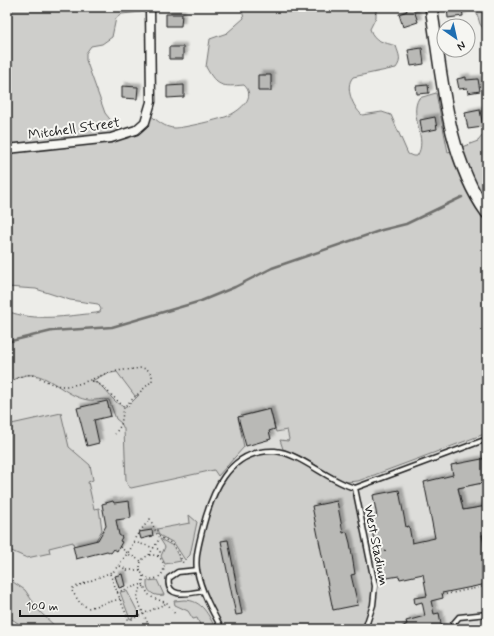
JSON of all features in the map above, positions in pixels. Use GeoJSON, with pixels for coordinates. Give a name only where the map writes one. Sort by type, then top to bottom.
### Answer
{"type":"FeatureCollection","features":[{"type":"Feature","properties":{"kind":"main road"},"geometry":{"type":"LineString","coordinates":[[431,7],[456,151],[472,187],[487,212]]}},
{"type":"Feature","properties":{"kind":"street","name":"Mitchell Street"},"geometry":{"type":"LineString","coordinates":[[7,149],[111,138],[136,130],[144,122],[152,102],[150,7]]}},
{"type":"Feature","properties":{"kind":"lane"},"geometry":{"type":"LineString","coordinates":[[222,629],[203,590],[197,570],[197,554],[210,500],[222,478],[236,463],[253,454],[275,451],[287,454],[342,485],[355,488],[487,439]]}},
{"type":"Feature","properties":{"kind":"lane","name":"West Stadium"},"geometry":{"type":"LineString","coordinates":[[355,488],[375,595],[365,629]]}},
{"type":"Feature","properties":{"kind":"lane"},"geometry":{"type":"LineString","coordinates":[[197,570],[175,573],[170,578],[171,589],[179,594],[203,590]]}},
{"type":"Feature","properties":{"kind":"lane"},"geometry":{"type":"LineString","coordinates":[[453,628],[455,620],[463,615],[487,614]]}},
{"type":"Feature","properties":{"kind":"path"},"geometry":{"type":"LineString","coordinates":[[7,385],[17,376],[26,374],[38,376],[56,384],[66,386],[91,380],[105,374],[141,368],[146,369],[152,375],[152,381],[124,407],[121,425],[115,434]]}},
{"type":"Feature","properties":{"kind":"path"},"geometry":{"type":"LineString","coordinates":[[91,380],[101,385],[124,407]]}},
{"type":"Feature","properties":{"kind":"path"},"geometry":{"type":"LineString","coordinates":[[120,599],[88,608],[80,603],[72,591],[75,587],[110,574],[120,566],[136,536],[150,519],[160,538],[171,543],[177,550],[186,571]]}},
{"type":"Feature","properties":{"kind":"path"},"geometry":{"type":"LineString","coordinates":[[160,538],[149,555],[141,561],[140,570],[143,575],[144,585],[151,596],[167,603],[175,614]]}},
{"type":"Feature","properties":{"kind":"path"},"geometry":{"type":"LineString","coordinates":[[134,542],[154,547],[159,550],[158,556],[164,564],[164,569],[160,576],[150,579],[143,575]]}},
{"type":"Feature","properties":{"kind":"path"},"geometry":{"type":"LineString","coordinates":[[120,547],[141,561]]}},
{"type":"Feature","properties":{"kind":"path"},"geometry":{"type":"LineString","coordinates":[[368,554],[387,550]]}},
{"type":"Feature","properties":{"kind":"path"},"geometry":{"type":"LineString","coordinates":[[149,555],[158,556]]}},
{"type":"Feature","properties":{"kind":"path"},"geometry":{"type":"LineString","coordinates":[[120,566],[127,570],[140,570]]}},
{"type":"Feature","properties":{"kind":"path"},"geometry":{"type":"LineString","coordinates":[[110,574],[128,619],[167,603]]}},
{"type":"Feature","properties":{"kind":"path"},"geometry":{"type":"LineString","coordinates":[[117,592],[144,585]]}},
{"type":"Feature","properties":{"kind":"path"},"geometry":{"type":"LineString","coordinates":[[144,585],[139,590],[136,599],[149,626]]}},
{"type":"Feature","properties":{"kind":"path"},"geometry":{"type":"LineString","coordinates":[[442,595],[487,586]]}},
{"type":"Feature","properties":{"kind":"shaded area"},"geometry":{"type":"Polygon","coordinates":[[[7,7],[143,7],[141,12],[122,14],[116,18],[112,37],[102,44],[91,46],[86,53],[86,60],[105,113],[124,137],[150,115],[159,122],[171,128],[179,128],[226,117],[234,113],[246,103],[249,94],[244,85],[230,86],[221,84],[213,79],[206,67],[210,39],[227,33],[244,18],[241,7],[376,7],[376,17],[370,29],[374,37],[380,41],[396,46],[399,60],[396,68],[353,77],[350,81],[349,86],[351,97],[362,115],[382,112],[391,115],[408,154],[413,156],[417,156],[421,142],[416,112],[416,105],[419,98],[436,93],[448,152],[478,141],[487,130],[487,433],[358,481],[346,482],[341,480],[302,457],[283,449],[280,440],[288,441],[287,430],[276,432],[270,409],[238,417],[244,447],[218,476],[214,470],[131,488],[128,486],[126,481],[124,429],[121,423],[116,419],[109,400],[88,400],[77,397],[39,376],[29,375],[19,377],[7,385],[7,311],[29,316],[62,317],[100,312],[101,309],[98,304],[70,300],[36,289],[7,287],[7,7]],[[117,372],[105,374],[92,381],[101,386],[117,403],[122,406],[127,407],[139,395],[135,396],[117,372]]]}},
{"type":"Feature","properties":{"kind":"shaded area"},"geometry":{"type":"Polygon","coordinates":[[[475,7],[487,7],[487,34],[480,24],[475,7]]]}},
{"type":"Feature","properties":{"kind":"shaded area"},"geometry":{"type":"Polygon","coordinates":[[[487,227],[487,629],[121,629],[120,626],[112,629],[58,629],[39,611],[25,590],[7,578],[7,385],[17,377],[26,374],[95,379],[105,374],[117,372],[135,396],[487,227]]]}},
{"type":"Feature","properties":{"kind":"shaded area"},"geometry":{"type":"Polygon","coordinates":[[[61,413],[69,447],[90,465],[93,480],[88,482],[94,509],[99,508],[102,530],[95,542],[74,547],[73,542],[49,548],[50,553],[27,558],[7,549],[7,425],[61,413]]]}},
{"type":"Feature","properties":{"kind":"shaded area"},"geometry":{"type":"Polygon","coordinates":[[[265,452],[287,454],[355,488],[375,595],[365,629],[222,629],[204,593],[197,570],[198,549],[204,523],[221,478],[229,468],[253,455],[265,452]]]}},
{"type":"Feature","properties":{"kind":"shaded area"},"geometry":{"type":"Polygon","coordinates":[[[487,482],[487,506],[463,510],[458,488],[487,482]]]}},
{"type":"Feature","properties":{"kind":"shaded area"},"geometry":{"type":"Polygon","coordinates":[[[189,515],[197,522],[190,555],[185,560],[174,543],[159,535],[157,529],[190,523],[189,515]]]}},
{"type":"Feature","properties":{"kind":"shaded area"},"geometry":{"type":"Polygon","coordinates":[[[160,539],[173,546],[181,561],[165,564],[161,556],[165,547],[160,539]]]}},
{"type":"Feature","properties":{"kind":"shaded area"},"geometry":{"type":"Polygon","coordinates":[[[7,578],[25,590],[39,611],[58,629],[27,629],[7,616],[7,578]]]}},
{"type":"Feature","properties":{"kind":"shaded area"},"geometry":{"type":"Polygon","coordinates":[[[157,580],[164,595],[157,595],[149,591],[147,581],[157,580]]]}},
{"type":"Feature","properties":{"kind":"shaded area"},"geometry":{"type":"Polygon","coordinates":[[[127,591],[139,614],[130,619],[120,592],[127,591]]]}},
{"type":"Feature","properties":{"kind":"shaded area"},"geometry":{"type":"Polygon","coordinates":[[[184,600],[200,605],[216,629],[202,629],[197,618],[193,619],[188,611],[175,605],[174,601],[184,600]]]}},
{"type":"Feature","properties":{"kind":"building"},"geometry":{"type":"Polygon","coordinates":[[[406,7],[413,7],[418,22],[403,27],[399,14],[407,11],[406,7]]]}},
{"type":"Feature","properties":{"kind":"building"},"geometry":{"type":"Polygon","coordinates":[[[447,7],[462,7],[463,16],[448,18],[447,7]]]}},
{"type":"Feature","properties":{"kind":"building"},"geometry":{"type":"Polygon","coordinates":[[[166,14],[182,14],[181,26],[166,26],[166,14]]]}},
{"type":"Feature","properties":{"kind":"building"},"geometry":{"type":"Polygon","coordinates":[[[169,47],[183,47],[183,59],[169,59],[169,47]]]}},
{"type":"Feature","properties":{"kind":"building"},"geometry":{"type":"Polygon","coordinates":[[[422,48],[424,64],[411,66],[408,50],[422,48]]]}},
{"type":"Feature","properties":{"kind":"building"},"geometry":{"type":"Polygon","coordinates":[[[258,75],[271,75],[271,91],[258,91],[258,75]]]}},
{"type":"Feature","properties":{"kind":"building"},"geometry":{"type":"Polygon","coordinates":[[[466,77],[466,80],[478,79],[480,91],[468,93],[467,88],[459,89],[457,79],[466,77]]]}},
{"type":"Feature","properties":{"kind":"building"},"geometry":{"type":"Polygon","coordinates":[[[184,85],[184,97],[167,98],[167,86],[184,85]]]}},
{"type":"Feature","properties":{"kind":"building"},"geometry":{"type":"Polygon","coordinates":[[[428,85],[429,93],[417,94],[416,86],[428,85]]]}},
{"type":"Feature","properties":{"kind":"building"},"geometry":{"type":"Polygon","coordinates":[[[122,86],[138,87],[137,99],[122,98],[122,86]]]}},
{"type":"Feature","properties":{"kind":"building"},"geometry":{"type":"Polygon","coordinates":[[[480,110],[483,127],[468,129],[465,113],[480,110]]]}},
{"type":"Feature","properties":{"kind":"building"},"geometry":{"type":"Polygon","coordinates":[[[435,117],[437,129],[422,132],[420,120],[435,117]]]}},
{"type":"Feature","properties":{"kind":"building"},"geometry":{"type":"Polygon","coordinates":[[[107,401],[111,416],[94,420],[99,443],[87,446],[77,408],[107,401]]]}},
{"type":"Feature","properties":{"kind":"building"},"geometry":{"type":"Polygon","coordinates":[[[270,409],[275,429],[269,431],[271,439],[246,446],[238,417],[270,409]]]}},
{"type":"Feature","properties":{"kind":"building"},"geometry":{"type":"Polygon","coordinates":[[[487,458],[487,482],[458,488],[463,510],[487,506],[487,534],[482,535],[487,559],[487,584],[442,593],[443,598],[431,601],[434,614],[439,613],[442,629],[399,629],[407,624],[406,621],[425,616],[422,602],[415,604],[414,598],[427,596],[423,574],[400,579],[399,576],[381,579],[370,519],[377,517],[373,495],[399,490],[406,527],[409,526],[412,543],[435,538],[424,482],[453,475],[451,465],[487,458]]]}},
{"type":"Feature","properties":{"kind":"building"},"geometry":{"type":"Polygon","coordinates":[[[113,501],[114,503],[129,501],[131,518],[116,520],[119,535],[122,537],[120,541],[122,542],[117,551],[114,549],[111,553],[107,551],[76,559],[73,546],[98,540],[106,526],[102,504],[113,501]]]}},
{"type":"Feature","properties":{"kind":"building"},"geometry":{"type":"Polygon","coordinates":[[[337,501],[343,533],[347,532],[350,543],[355,574],[351,575],[358,605],[333,610],[312,506],[337,501]]]}},
{"type":"Feature","properties":{"kind":"building"},"geometry":{"type":"Polygon","coordinates":[[[152,530],[153,536],[141,539],[139,532],[152,530]]]}},
{"type":"Feature","properties":{"kind":"building"},"geometry":{"type":"Polygon","coordinates":[[[228,540],[242,614],[236,615],[221,541],[228,540]]]}},
{"type":"Feature","properties":{"kind":"building"},"geometry":{"type":"Polygon","coordinates":[[[122,574],[125,586],[119,588],[115,576],[122,574]]]}},
{"type":"Feature","properties":{"kind":"waterway"},"geometry":{"type":"LineString","coordinates":[[7,342],[52,331],[112,327],[201,301],[235,287],[272,268],[382,230],[406,224],[462,197]]}}]}
